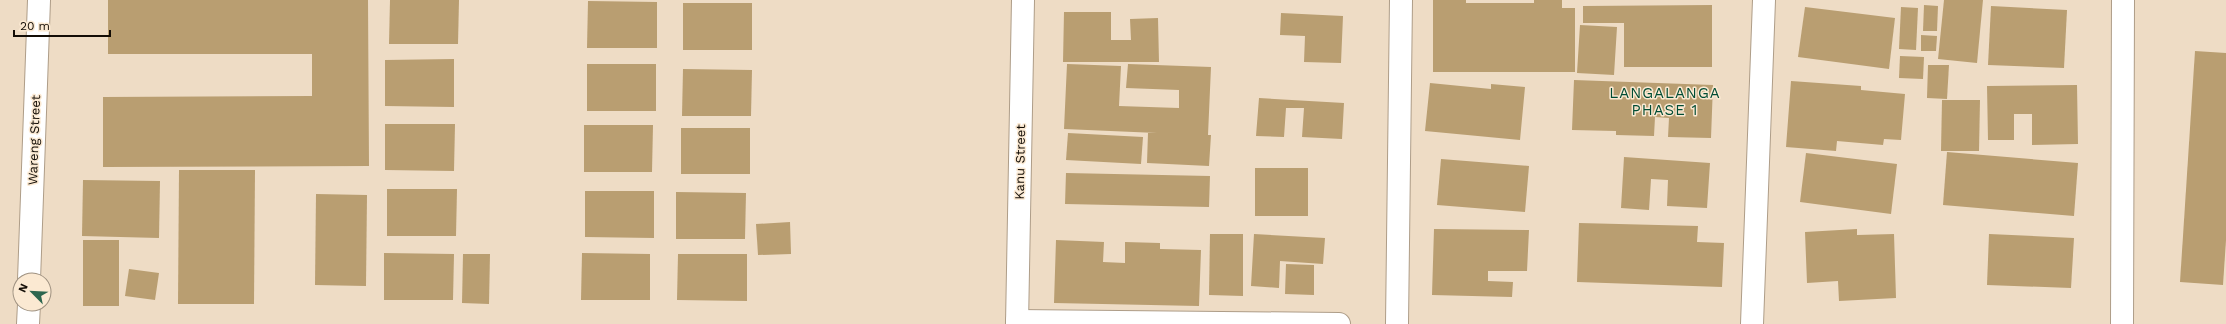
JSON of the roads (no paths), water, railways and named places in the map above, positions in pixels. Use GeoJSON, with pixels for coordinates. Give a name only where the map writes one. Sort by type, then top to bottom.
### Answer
{"type":"FeatureCollection","features":[{"type":"Feature","properties":{"kind":"street","name":"Wareng Street"},"geometry":{"type":"LineString","coordinates":[[29,272],[39,0]]}},
{"type":"Feature","properties":{"kind":"street","name":"Kanu Street"},"geometry":{"type":"LineString","coordinates":[[1017,323],[1023,0]]}},
{"type":"Feature","properties":{"kind":"street"},"geometry":{"type":"LineString","coordinates":[[1397,324],[1401,0]]}},
{"type":"Feature","properties":{"kind":"street"},"geometry":{"type":"LineString","coordinates":[[1752,324],[1764,0]]}},
{"type":"Feature","properties":{"kind":"street"},"geometry":{"type":"LineString","coordinates":[[2122,324],[2123,0]]}},
{"type":"Feature","properties":{"kind":"street"},"geometry":{"type":"LineString","coordinates":[[28,312],[28,324]]}},
{"type":"Feature","properties":{"kind":"street"},"geometry":{"type":"LineString","coordinates":[[1017,323],[1339,324]]}},
{"type":"Feature","properties":{"kind":"district","name":"LANGALANGA PHASE 1"},"geometry":{"type":"Point","coordinates":[1665,102]}}]}
